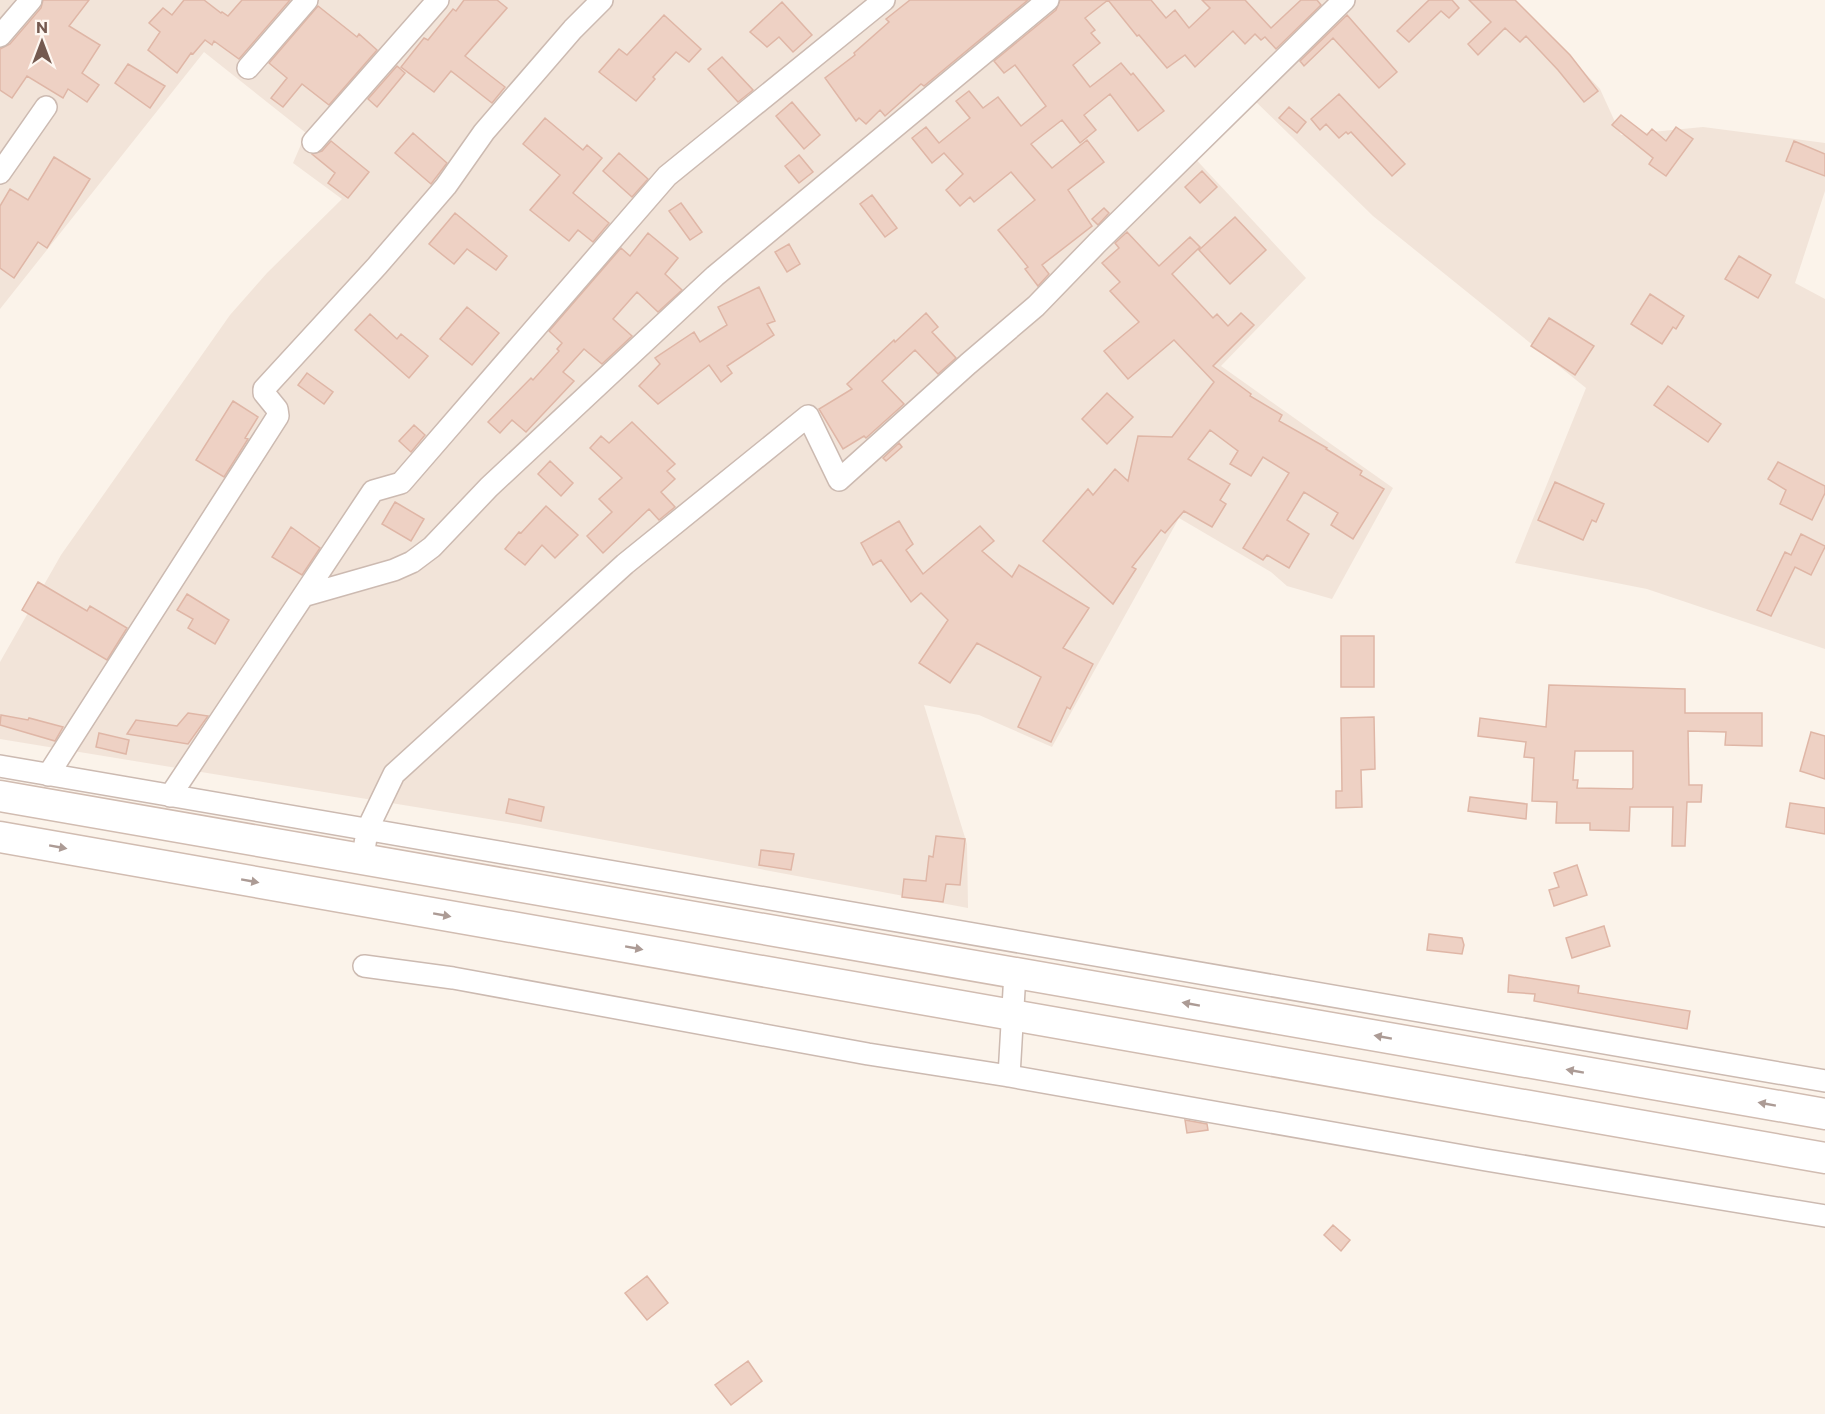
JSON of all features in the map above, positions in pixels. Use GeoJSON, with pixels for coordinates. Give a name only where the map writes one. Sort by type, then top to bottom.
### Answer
{"type":"FeatureCollection","features":[{"type":"Feature","properties":{"kind":"main road"},"geometry":{"type":"LineString","coordinates":[[0,796],[1825,1114]]}},
{"type":"Feature","properties":{"kind":"main road"},"geometry":{"type":"LineString","coordinates":[[115,857],[124,818]]}},
{"type":"Feature","properties":{"kind":"main road"},"geometry":{"type":"LineString","coordinates":[[0,837],[1825,1158]]}},
{"type":"Feature","properties":{"kind":"street"},"geometry":{"type":"LineString","coordinates":[[0,36],[31,0]]}},
{"type":"Feature","properties":{"kind":"street"},"geometry":{"type":"LineString","coordinates":[[248,69],[307,0]]}},
{"type":"Feature","properties":{"kind":"street"},"geometry":{"type":"LineString","coordinates":[[313,142],[438,0]]}},
{"type":"Feature","properties":{"kind":"street"},"geometry":{"type":"LineString","coordinates":[[48,774],[278,416],[278,409],[264,393],[270,380],[377,267],[446,186],[484,132],[573,28],[602,0]]}},
{"type":"Feature","properties":{"kind":"street"},"geometry":{"type":"LineString","coordinates":[[170,796],[374,491],[401,483],[667,176],[884,0]]}},
{"type":"Feature","properties":{"kind":"street"},"geometry":{"type":"LineString","coordinates":[[303,596],[394,570],[411,562],[432,547],[489,487],[716,276],[1048,0]]}},
{"type":"Feature","properties":{"kind":"street"},"geometry":{"type":"LineString","coordinates":[[361,859],[367,830],[394,774],[624,564],[808,416],[840,480],[1036,306],[1344,0]]}},
{"type":"Feature","properties":{"kind":"street"},"geometry":{"type":"LineString","coordinates":[[0,173],[46,107]]}},
{"type":"Feature","properties":{"kind":"street"},"geometry":{"type":"LineString","coordinates":[[0,766],[1825,1081]]}},
{"type":"Feature","properties":{"kind":"street"},"geometry":{"type":"LineString","coordinates":[[364,966],[453,978],[868,1054],[1009,1076],[1486,1160],[1825,1216]]}},
{"type":"Feature","properties":{"kind":"street"},"geometry":{"type":"LineString","coordinates":[[1009,1076],[1015,973]]}},
{"type":"Feature","properties":{"kind":"shaded area"},"geometry":{"type":"Polygon","coordinates":[[[0,0],[1511,0],[1554,40],[1600,89],[1621,135],[1703,127],[1825,143],[1825,191],[1795,283],[1825,299],[1825,649],[1647,589],[1515,563],[1586,388],[1373,216],[1251,97],[1190,153],[1306,278],[1221,366],[1393,488],[1332,599],[1287,586],[1271,572],[1179,518],[1052,747],[979,715],[924,705],[967,844],[968,908],[519,824],[0,739],[0,662],[61,555],[230,315],[267,273],[342,199],[293,163],[306,133],[204,52],[0,309],[0,0]]]}},
{"type":"Feature","properties":{"kind":"building"},"geometry":{"type":"Polygon","coordinates":[[[43,0],[89,0],[69,26],[100,45],[82,73],[99,85],[87,102],[68,89],[63,98],[27,76],[12,98],[0,90],[0,49],[10,44],[41,8],[43,0]]]}},
{"type":"Feature","properties":{"kind":"building"},"geometry":{"type":"Polygon","coordinates":[[[184,0],[204,0],[228,16],[242,0],[290,0],[239,59],[214,41],[212,45],[205,40],[193,54],[191,53],[177,73],[148,50],[160,32],[149,23],[163,8],[172,15],[184,0]]]}},
{"type":"Feature","properties":{"kind":"building"},"geometry":{"type":"Polygon","coordinates":[[[464,0],[497,0],[507,8],[465,56],[505,87],[492,103],[451,71],[434,92],[401,67],[424,38],[428,40],[453,9],[456,11],[464,0]]]}},
{"type":"Feature","properties":{"kind":"building"},"geometry":{"type":"Polygon","coordinates":[[[910,0],[1028,0],[924,86],[921,84],[885,116],[880,110],[866,124],[859,118],[856,121],[825,78],[855,55],[854,53],[889,22],[886,19],[910,0]]]}},
{"type":"Feature","properties":{"kind":"building"},"geometry":{"type":"Polygon","coordinates":[[[1060,0],[1108,0],[1085,18],[1095,30],[1091,33],[1100,43],[1073,65],[1090,87],[1121,63],[1131,75],[1133,73],[1164,111],[1138,131],[1110,94],[1084,115],[1096,130],[1080,143],[1062,120],[1031,144],[1052,168],[1087,140],[1104,162],[1068,190],[1092,226],[1042,265],[1049,274],[1038,286],[1025,269],[1028,267],[998,230],[1035,200],[1011,172],[974,202],[970,197],[960,206],[946,190],[963,174],[944,153],[932,163],[912,138],[926,127],[939,143],[970,118],[956,101],[969,91],[983,108],[998,97],[1021,126],[1046,106],[1015,65],[1004,73],[994,61],[1056,10],[1060,0]]]}},
{"type":"Feature","properties":{"kind":"building"},"geometry":{"type":"Polygon","coordinates":[[[1108,0],[1151,0],[1166,18],[1175,10],[1189,28],[1210,8],[1202,0],[1245,0],[1271,28],[1301,0],[1317,0],[1321,5],[1276,49],[1265,37],[1261,40],[1255,34],[1245,44],[1233,31],[1195,67],[1185,55],[1167,68],[1108,0]]]}},
{"type":"Feature","properties":{"kind":"building"},"geometry":{"type":"Polygon","coordinates":[[[1429,0],[1452,0],[1459,8],[1449,18],[1441,11],[1409,42],[1397,31],[1429,0]]]}},
{"type":"Feature","properties":{"kind":"building"},"geometry":{"type":"Polygon","coordinates":[[[1469,0],[1515,0],[1570,55],[1598,91],[1584,102],[1526,36],[1520,42],[1505,28],[1478,55],[1468,44],[1491,22],[1469,0]]]}},
{"type":"Feature","properties":{"kind":"building"},"geometry":{"type":"Polygon","coordinates":[[[782,2],[812,35],[793,52],[779,37],[767,47],[750,32],[782,2]]]}},
{"type":"Feature","properties":{"kind":"building"},"geometry":{"type":"Polygon","coordinates":[[[318,6],[357,37],[359,34],[377,50],[329,105],[302,84],[283,107],[271,98],[287,78],[269,63],[318,6]]]}},
{"type":"Feature","properties":{"kind":"building"},"geometry":{"type":"Polygon","coordinates":[[[664,15],[701,49],[689,62],[676,52],[653,77],[655,79],[636,101],[599,72],[619,49],[627,55],[664,15]]]}},
{"type":"Feature","properties":{"kind":"building"},"geometry":{"type":"Polygon","coordinates":[[[1347,15],[1397,72],[1379,88],[1333,38],[1304,66],[1300,61],[1347,15]]]}},
{"type":"Feature","properties":{"kind":"building"},"geometry":{"type":"Polygon","coordinates":[[[722,57],[753,90],[738,102],[708,69],[722,57]]]}},
{"type":"Feature","properties":{"kind":"building"},"geometry":{"type":"Polygon","coordinates":[[[128,64],[165,86],[150,108],[115,83],[128,64]]]}},
{"type":"Feature","properties":{"kind":"building"},"geometry":{"type":"Polygon","coordinates":[[[397,66],[405,73],[377,107],[368,99],[397,66]]]}},
{"type":"Feature","properties":{"kind":"building"},"geometry":{"type":"Polygon","coordinates":[[[1339,94],[1405,164],[1392,176],[1351,132],[1348,134],[1346,132],[1339,138],[1326,124],[1320,130],[1311,119],[1339,94]]]}},
{"type":"Feature","properties":{"kind":"building"},"geometry":{"type":"Polygon","coordinates":[[[792,102],[820,135],[804,149],[776,116],[792,102]]]}},
{"type":"Feature","properties":{"kind":"building"},"geometry":{"type":"Polygon","coordinates":[[[1289,107],[1306,122],[1297,133],[1279,118],[1289,107]]]}},
{"type":"Feature","properties":{"kind":"building"},"geometry":{"type":"Polygon","coordinates":[[[1621,115],[1647,135],[1652,129],[1666,141],[1676,127],[1693,139],[1666,176],[1649,164],[1653,158],[1612,125],[1621,115]]]}},
{"type":"Feature","properties":{"kind":"building"},"geometry":{"type":"Polygon","coordinates":[[[545,118],[583,150],[587,145],[602,158],[573,193],[609,223],[593,242],[578,230],[569,241],[530,210],[560,175],[523,144],[545,118]]]}},
{"type":"Feature","properties":{"kind":"building"},"geometry":{"type":"Polygon","coordinates":[[[413,133],[447,163],[431,184],[395,153],[413,133]]]}},
{"type":"Feature","properties":{"kind":"building"},"geometry":{"type":"Polygon","coordinates":[[[331,141],[369,172],[348,198],[328,183],[335,173],[312,154],[322,151],[331,141]]]}},
{"type":"Feature","properties":{"kind":"building"},"geometry":{"type":"Polygon","coordinates":[[[1794,141],[1825,154],[1825,176],[1786,161],[1794,141]]]}},
{"type":"Feature","properties":{"kind":"building"},"geometry":{"type":"Polygon","coordinates":[[[619,153],[648,179],[632,197],[603,171],[619,153]]]}},
{"type":"Feature","properties":{"kind":"building"},"geometry":{"type":"Polygon","coordinates":[[[799,155],[813,172],[799,183],[785,166],[799,155]]]}},
{"type":"Feature","properties":{"kind":"building"},"geometry":{"type":"Polygon","coordinates":[[[54,157],[90,179],[47,248],[38,242],[14,278],[0,268],[0,206],[10,189],[28,200],[54,157]]]}},
{"type":"Feature","properties":{"kind":"building"},"geometry":{"type":"Polygon","coordinates":[[[1202,171],[1217,187],[1200,203],[1185,187],[1202,171]]]}},
{"type":"Feature","properties":{"kind":"building"},"geometry":{"type":"Polygon","coordinates":[[[872,195],[897,228],[885,237],[860,204],[872,195]]]}},
{"type":"Feature","properties":{"kind":"building"},"geometry":{"type":"Polygon","coordinates":[[[681,203],[702,232],[690,240],[669,211],[681,203]]]}},
{"type":"Feature","properties":{"kind":"building"},"geometry":{"type":"Polygon","coordinates":[[[1104,208],[1109,213],[1098,225],[1092,219],[1104,208]]]}},
{"type":"Feature","properties":{"kind":"building"},"geometry":{"type":"Polygon","coordinates":[[[455,213],[507,256],[496,270],[467,249],[454,264],[429,244],[455,213]]]}},
{"type":"Feature","properties":{"kind":"building"},"geometry":{"type":"Polygon","coordinates":[[[1235,217],[1266,250],[1230,284],[1199,250],[1235,217]]]}},
{"type":"Feature","properties":{"kind":"building"},"geometry":{"type":"Polygon","coordinates":[[[1127,232],[1159,266],[1190,237],[1200,247],[1172,274],[1213,318],[1217,314],[1228,326],[1241,313],[1254,325],[1213,366],[1251,394],[1250,396],[1282,415],[1279,421],[1327,448],[1362,471],[1360,475],[1384,489],[1353,539],[1331,525],[1338,513],[1304,492],[1287,520],[1309,534],[1289,568],[1267,555],[1263,560],[1243,548],[1289,473],[1263,457],[1251,476],[1230,464],[1238,451],[1210,430],[1188,459],[1230,484],[1220,500],[1226,504],[1212,527],[1184,511],[1165,533],[1161,530],[1132,567],[1136,569],[1113,604],[1043,541],[1088,489],[1093,495],[1115,469],[1128,481],[1138,436],[1172,437],[1214,382],[1174,340],[1128,379],[1104,351],[1139,322],[1110,291],[1120,282],[1102,263],[1119,248],[1115,243],[1127,232]]]}},
{"type":"Feature","properties":{"kind":"building"},"geometry":{"type":"Polygon","coordinates":[[[648,233],[678,258],[665,274],[682,290],[658,312],[637,292],[613,319],[632,336],[602,364],[584,349],[563,372],[574,381],[526,432],[512,420],[500,433],[488,422],[531,378],[533,380],[559,351],[557,349],[562,343],[549,331],[621,248],[630,256],[648,233]]]}},
{"type":"Feature","properties":{"kind":"building"},"geometry":{"type":"Polygon","coordinates":[[[789,244],[800,264],[787,272],[775,252],[789,244]]]}},
{"type":"Feature","properties":{"kind":"building"},"geometry":{"type":"Polygon","coordinates":[[[1739,256],[1771,275],[1758,298],[1725,279],[1739,256]]]}},
{"type":"Feature","properties":{"kind":"building"},"geometry":{"type":"Polygon","coordinates":[[[759,287],[775,321],[767,324],[774,335],[727,366],[732,373],[721,382],[709,365],[658,404],[639,386],[660,364],[655,358],[694,332],[700,342],[727,325],[718,307],[759,287]]]}},
{"type":"Feature","properties":{"kind":"building"},"geometry":{"type":"Polygon","coordinates":[[[1650,294],[1684,316],[1676,329],[1673,327],[1662,344],[1631,324],[1650,294]]]}},
{"type":"Feature","properties":{"kind":"building"},"geometry":{"type":"Polygon","coordinates":[[[467,307],[499,333],[472,365],[440,339],[467,307]]]}},
{"type":"Feature","properties":{"kind":"building"},"geometry":{"type":"Polygon","coordinates":[[[926,313],[938,327],[932,332],[956,358],[938,374],[915,350],[882,381],[904,404],[866,438],[864,436],[843,449],[819,409],[852,389],[847,384],[926,313]]]}},
{"type":"Feature","properties":{"kind":"building"},"geometry":{"type":"Polygon","coordinates":[[[370,314],[397,339],[401,334],[428,356],[409,378],[355,330],[370,314]]]}},
{"type":"Feature","properties":{"kind":"building"},"geometry":{"type":"Polygon","coordinates":[[[1549,318],[1594,346],[1575,375],[1531,346],[1549,318]]]}},
{"type":"Feature","properties":{"kind":"building"},"geometry":{"type":"Polygon","coordinates":[[[307,373],[333,392],[324,404],[298,385],[307,373]]]}},
{"type":"Feature","properties":{"kind":"building"},"geometry":{"type":"Polygon","coordinates":[[[1668,386],[1721,424],[1708,442],[1654,405],[1668,386]]]}},
{"type":"Feature","properties":{"kind":"building"},"geometry":{"type":"Polygon","coordinates":[[[1107,393],[1133,417],[1107,444],[1082,419],[1107,393]]]}},
{"type":"Feature","properties":{"kind":"building"},"geometry":{"type":"Polygon","coordinates":[[[233,401],[258,417],[245,438],[248,439],[224,477],[196,460],[233,401]]]}},
{"type":"Feature","properties":{"kind":"building"},"geometry":{"type":"Polygon","coordinates":[[[632,422],[675,464],[667,471],[675,479],[661,492],[675,507],[659,520],[649,509],[603,553],[587,536],[612,512],[599,499],[622,478],[590,448],[601,436],[609,443],[632,422]]]}},
{"type":"Feature","properties":{"kind":"building"},"geometry":{"type":"Polygon","coordinates":[[[414,425],[425,435],[411,452],[399,441],[414,425]]]}},
{"type":"Feature","properties":{"kind":"building"},"geometry":{"type":"Polygon","coordinates":[[[899,443],[902,447],[886,461],[883,458],[899,443]]]}},
{"type":"Feature","properties":{"kind":"building"},"geometry":{"type":"Polygon","coordinates":[[[550,461],[573,483],[561,496],[538,474],[550,461]]]}},
{"type":"Feature","properties":{"kind":"building"},"geometry":{"type":"Polygon","coordinates":[[[1778,462],[1825,486],[1825,493],[1812,520],[1780,504],[1786,490],[1768,479],[1778,462]]]}},
{"type":"Feature","properties":{"kind":"building"},"geometry":{"type":"Polygon","coordinates":[[[1555,482],[1604,504],[1596,522],[1592,520],[1583,540],[1538,520],[1555,482]]]}},
{"type":"Feature","properties":{"kind":"building"},"geometry":{"type":"Polygon","coordinates":[[[395,502],[424,519],[411,541],[382,524],[395,502]]]}},
{"type":"Feature","properties":{"kind":"building"},"geometry":{"type":"Polygon","coordinates":[[[546,506],[578,535],[555,558],[542,545],[525,565],[505,549],[546,506]]]}},
{"type":"Feature","properties":{"kind":"building"},"geometry":{"type":"Polygon","coordinates":[[[899,521],[913,544],[906,550],[923,574],[980,526],[994,541],[982,551],[1012,577],[1019,565],[1089,608],[1063,648],[1093,664],[1070,709],[1067,707],[1051,742],[1018,727],[1041,677],[977,643],[950,683],[919,663],[948,620],[921,593],[911,602],[881,560],[873,565],[861,543],[899,521]]]}},
{"type":"Feature","properties":{"kind":"building"},"geometry":{"type":"Polygon","coordinates":[[[291,527],[320,548],[302,575],[272,557],[291,527]]]}},
{"type":"Feature","properties":{"kind":"building"},"geometry":{"type":"Polygon","coordinates":[[[1801,534],[1825,546],[1811,575],[1795,567],[1771,616],[1757,610],[1785,552],[1791,555],[1801,534]]]}},
{"type":"Feature","properties":{"kind":"building"},"geometry":{"type":"Polygon","coordinates":[[[38,582],[87,611],[90,606],[127,628],[107,660],[22,610],[38,582]]]}},
{"type":"Feature","properties":{"kind":"building"},"geometry":{"type":"Polygon","coordinates":[[[187,594],[229,620],[215,644],[188,628],[193,619],[177,610],[187,594]]]}},
{"type":"Feature","properties":{"kind":"building"},"geometry":{"type":"Polygon","coordinates":[[[1341,636],[1374,636],[1374,687],[1341,687],[1341,636]]]}},
{"type":"Feature","properties":{"kind":"building"},"geometry":{"type":"Polygon","coordinates":[[[1549,685],[1685,689],[1685,713],[1762,713],[1762,746],[1725,745],[1726,732],[1688,731],[1689,785],[1702,785],[1701,802],[1687,802],[1685,846],[1672,846],[1673,807],[1630,807],[1629,831],[1590,830],[1590,823],[1556,823],[1557,802],[1532,801],[1534,758],[1524,757],[1526,742],[1478,736],[1480,718],[1546,727],[1549,685]],[[1575,751],[1573,780],[1578,780],[1577,788],[1632,789],[1633,751],[1575,751]]]}},
{"type":"Feature","properties":{"kind":"building"},"geometry":{"type":"Polygon","coordinates":[[[188,713],[208,716],[188,744],[127,734],[136,720],[177,726],[188,713]]]}},
{"type":"Feature","properties":{"kind":"building"},"geometry":{"type":"Polygon","coordinates":[[[1,715],[28,720],[29,718],[63,727],[55,741],[0,725],[1,715]]]}},
{"type":"Feature","properties":{"kind":"building"},"geometry":{"type":"Polygon","coordinates":[[[1374,717],[1375,769],[1361,770],[1362,807],[1336,808],[1336,791],[1342,791],[1341,718],[1374,717]]]}},
{"type":"Feature","properties":{"kind":"building"},"geometry":{"type":"Polygon","coordinates":[[[1811,732],[1825,736],[1825,779],[1800,771],[1811,732]]]}},
{"type":"Feature","properties":{"kind":"building"},"geometry":{"type":"Polygon","coordinates":[[[99,733],[129,740],[126,754],[96,747],[99,733]]]}},
{"type":"Feature","properties":{"kind":"building"},"geometry":{"type":"Polygon","coordinates":[[[1470,797],[1527,804],[1526,819],[1468,811],[1470,797]]]}},
{"type":"Feature","properties":{"kind":"building"},"geometry":{"type":"Polygon","coordinates":[[[509,799],[544,807],[541,821],[506,813],[509,799]]]}},
{"type":"Feature","properties":{"kind":"building"},"geometry":{"type":"Polygon","coordinates":[[[1790,803],[1825,808],[1825,834],[1786,827],[1790,803]]]}},
{"type":"Feature","properties":{"kind":"building"},"geometry":{"type":"Polygon","coordinates":[[[936,836],[965,839],[960,885],[946,884],[943,902],[902,897],[904,879],[926,881],[929,856],[933,857],[936,836]]]}},
{"type":"Feature","properties":{"kind":"building"},"geometry":{"type":"Polygon","coordinates":[[[761,850],[794,854],[791,870],[759,865],[761,850]]]}},
{"type":"Feature","properties":{"kind":"building"},"geometry":{"type":"Polygon","coordinates":[[[1577,865],[1587,895],[1554,906],[1549,890],[1559,887],[1554,873],[1577,865]]]}},
{"type":"Feature","properties":{"kind":"building"},"geometry":{"type":"Polygon","coordinates":[[[1604,926],[1610,946],[1572,958],[1566,938],[1604,926]]]}},
{"type":"Feature","properties":{"kind":"building"},"geometry":{"type":"Polygon","coordinates":[[[1429,934],[1462,938],[1464,945],[1462,954],[1427,950],[1429,934]]]}},
{"type":"Feature","properties":{"kind":"building"},"geometry":{"type":"Polygon","coordinates":[[[1509,975],[1579,986],[1578,993],[1690,1011],[1687,1029],[1534,1001],[1535,994],[1508,992],[1509,975]]]}},
{"type":"Feature","properties":{"kind":"building"},"geometry":{"type":"Polygon","coordinates":[[[1185,1120],[1207,1124],[1208,1130],[1187,1133],[1185,1120]]]}},
{"type":"Feature","properties":{"kind":"building"},"geometry":{"type":"Polygon","coordinates":[[[1333,1225],[1350,1240],[1341,1251],[1324,1235],[1333,1225]]]}},
{"type":"Feature","properties":{"kind":"building"},"geometry":{"type":"Polygon","coordinates":[[[647,1276],[668,1303],[647,1320],[625,1293],[647,1276]]]}},
{"type":"Feature","properties":{"kind":"building"},"geometry":{"type":"Polygon","coordinates":[[[748,1361],[762,1381],[731,1405],[715,1385],[748,1361]]]}}]}
